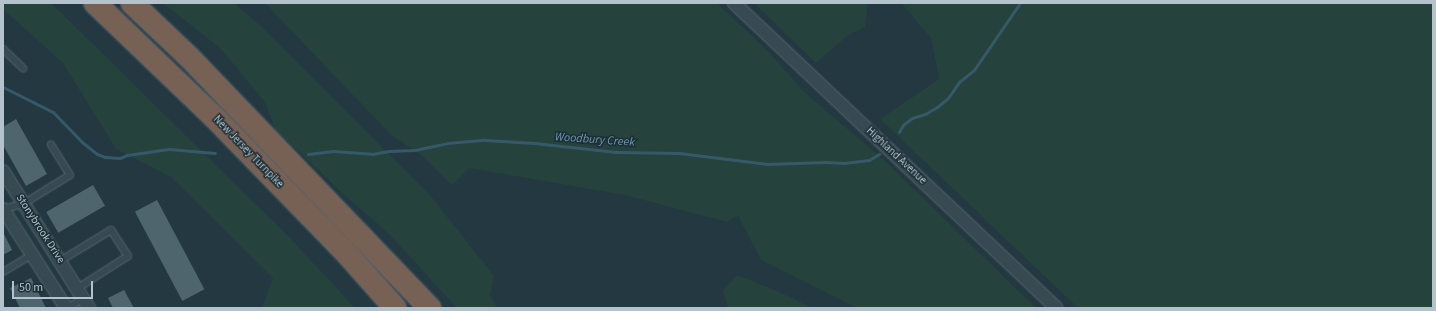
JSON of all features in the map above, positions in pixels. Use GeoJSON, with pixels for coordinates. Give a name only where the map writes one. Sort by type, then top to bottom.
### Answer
{"type":"FeatureCollection","features":[{"type":"Feature","properties":{"kind":"highway","name":"New Jersey Turnpike"},"geometry":{"type":"LineString","coordinates":[[95,3],[215,118],[348,255],[395,308]]}},
{"type":"Feature","properties":{"kind":"highway","name":"New Jersey Turnpike"},"geometry":{"type":"LineString","coordinates":[[132,3],[190,57],[430,308]]}},
{"type":"Feature","properties":{"kind":"street","name":"Highland Avenue"},"geometry":{"type":"LineString","coordinates":[[734,3],[1057,308]]}},
{"type":"Feature","properties":{"kind":"street","name":"Stonybrook Drive"},"geometry":{"type":"LineString","coordinates":[[3,171],[84,298]]}},
{"type":"Feature","properties":{"kind":"street","name":"Stonybrook Drive"},"geometry":{"type":"LineString","coordinates":[[3,209],[67,308]]}},
{"type":"Feature","properties":{"kind":"lane"},"geometry":{"type":"LineString","coordinates":[[3,49],[23,68]]}},
{"type":"Feature","properties":{"kind":"lane"},"geometry":{"type":"LineString","coordinates":[[3,209],[23,204],[70,175],[51,145]]}},
{"type":"Feature","properties":{"kind":"lane"},"geometry":{"type":"LineString","coordinates":[[60,261],[111,230],[128,256],[84,298],[67,308]]}},
{"type":"Feature","properties":{"kind":"lane"},"geometry":{"type":"LineString","coordinates":[[3,272],[33,254]]}},
{"type":"Feature","properties":{"kind":"green space"},"geometry":{"type":"Polygon","coordinates":[[[3,3],[51,3],[289,237],[355,308],[262,308],[273,278],[171,177],[116,149],[63,63],[3,9],[3,3]]]}},
{"type":"Feature","properties":{"kind":"green space"},"geometry":{"type":"Polygon","coordinates":[[[163,3],[234,3],[261,26],[430,195],[494,276],[490,295],[497,308],[457,308],[390,235],[342,193],[275,129],[265,102],[221,49],[163,3]]]}},
{"type":"Feature","properties":{"kind":"green space"},"geometry":{"type":"Polygon","coordinates":[[[265,3],[717,3],[770,53],[805,93],[884,160],[1036,308],[857,308],[761,260],[738,216],[727,222],[625,195],[469,168],[452,185],[420,154],[391,135],[265,3]]]}},
{"type":"Feature","properties":{"kind":"green space"},"geometry":{"type":"Polygon","coordinates":[[[754,3],[868,3],[865,27],[847,36],[816,63],[754,3]]]}},
{"type":"Feature","properties":{"kind":"green space"},"geometry":{"type":"Polygon","coordinates":[[[901,3],[1433,3],[1433,308],[1078,308],[880,119],[939,79],[931,38],[901,3]]]}},
{"type":"Feature","properties":{"kind":"green space"},"geometry":{"type":"Polygon","coordinates":[[[737,275],[777,291],[812,308],[728,308],[723,290],[737,275]]]}},
{"type":"Feature","properties":{"kind":"building"},"geometry":{"type":"Polygon","coordinates":[[[16,119],[47,174],[26,186],[3,145],[3,127],[16,119]]]}},
{"type":"Feature","properties":{"kind":"building"},"geometry":{"type":"Polygon","coordinates":[[[93,185],[105,206],[58,233],[46,212],[93,185]]]}},
{"type":"Feature","properties":{"kind":"building"},"geometry":{"type":"Polygon","coordinates":[[[157,200],[204,289],[182,301],[135,212],[157,200]]]}},
{"type":"Feature","properties":{"kind":"building"},"geometry":{"type":"Polygon","coordinates":[[[3,232],[12,250],[3,255],[3,232]]]}},
{"type":"Feature","properties":{"kind":"building"},"geometry":{"type":"Polygon","coordinates":[[[31,278],[46,308],[20,308],[10,288],[31,278]]]}},
{"type":"Feature","properties":{"kind":"building"},"geometry":{"type":"Polygon","coordinates":[[[124,290],[134,308],[113,308],[108,298],[124,290]]]}},
{"type":"Feature","properties":{"kind":"waterway","name":"Woodbury Creek"},"geometry":{"type":"LineString","coordinates":[[899,132],[903,125],[912,118],[925,114],[948,98],[959,82],[974,70],[1020,3]]}},
{"type":"Feature","properties":{"kind":"waterway","name":"Woodbury Creek"},"geometry":{"type":"LineString","coordinates":[[3,87],[53,112],[82,142],[97,154],[105,157],[120,158],[127,155],[169,149],[215,153]]}},
{"type":"Feature","properties":{"kind":"waterway","name":"Woodbury Creek"},"geometry":{"type":"LineString","coordinates":[[308,154],[333,151],[372,154],[389,151],[415,150],[447,143],[485,140],[534,143],[617,152],[679,153],[767,164],[826,162],[844,163],[869,160],[879,154]]}}]}
